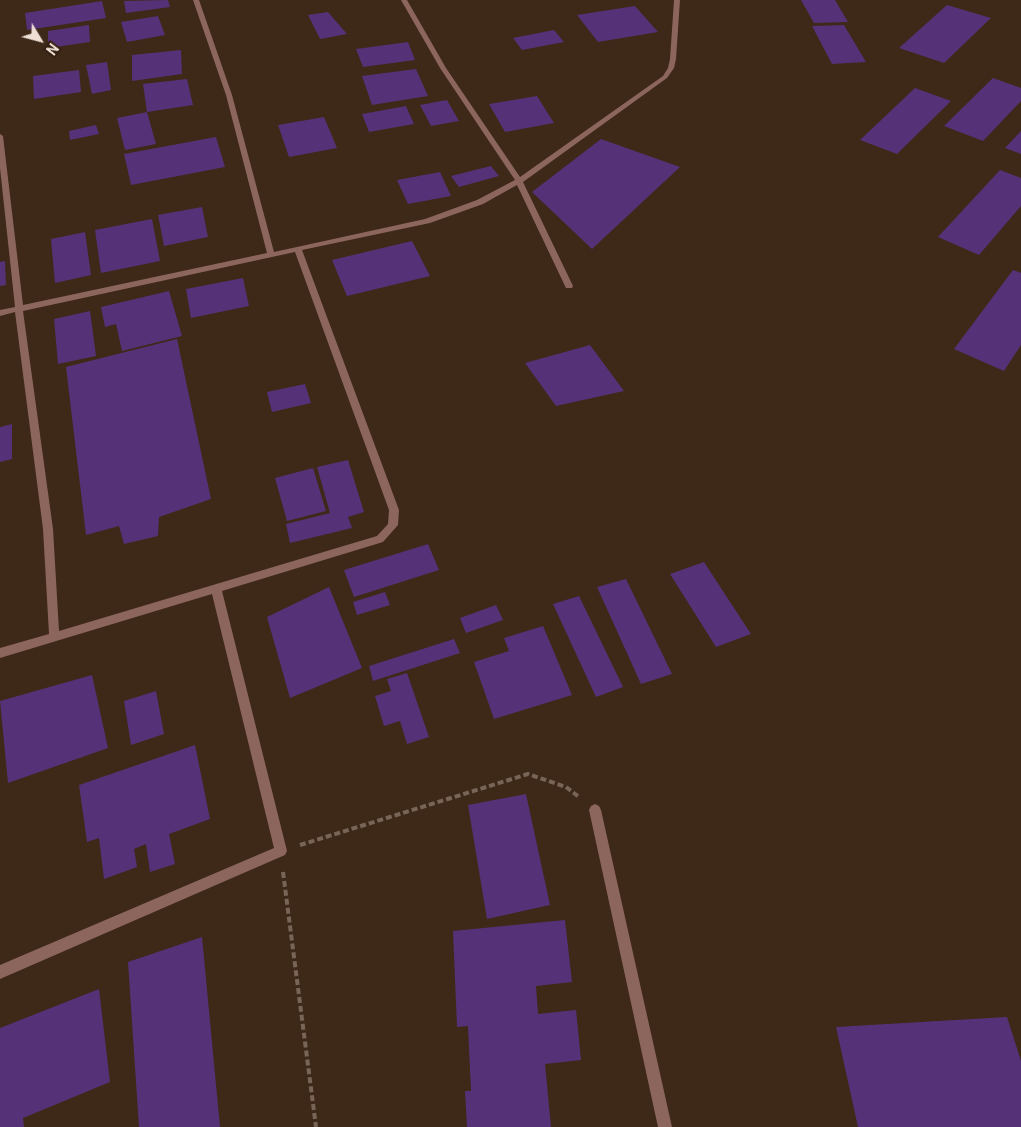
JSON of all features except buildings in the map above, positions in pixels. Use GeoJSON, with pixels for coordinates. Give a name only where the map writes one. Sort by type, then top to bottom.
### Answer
{"type":"FeatureCollection","features":[{"type":"Feature","properties":{"kind":"street"},"geometry":{"type":"LineString","coordinates":[[196,0],[229,95],[271,255]]}},
{"type":"Feature","properties":{"kind":"street"},"geometry":{"type":"LineString","coordinates":[[404,0],[443,68],[519,182],[569,286]]}},
{"type":"Feature","properties":{"kind":"street"},"geometry":{"type":"LineString","coordinates":[[0,314],[427,221],[480,202],[519,182],[665,77],[672,68],[677,0]]}},
{"type":"Feature","properties":{"kind":"street"},"geometry":{"type":"LineString","coordinates":[[0,136],[19,309],[48,529],[54,636]]}},
{"type":"Feature","properties":{"kind":"street"},"geometry":{"type":"LineString","coordinates":[[0,653],[380,539],[393,525],[394,510],[298,249]]}},
{"type":"Feature","properties":{"kind":"street"},"geometry":{"type":"LineString","coordinates":[[0,972],[281,851],[216,588]]}},
{"type":"Feature","properties":{"kind":"street"},"geometry":{"type":"LineString","coordinates":[[595,810],[665,1127]]}},
{"type":"Feature","properties":{"kind":"path"},"geometry":{"type":"LineString","coordinates":[[316,1127],[281,851],[528,774],[566,787],[595,810]]}}]}
